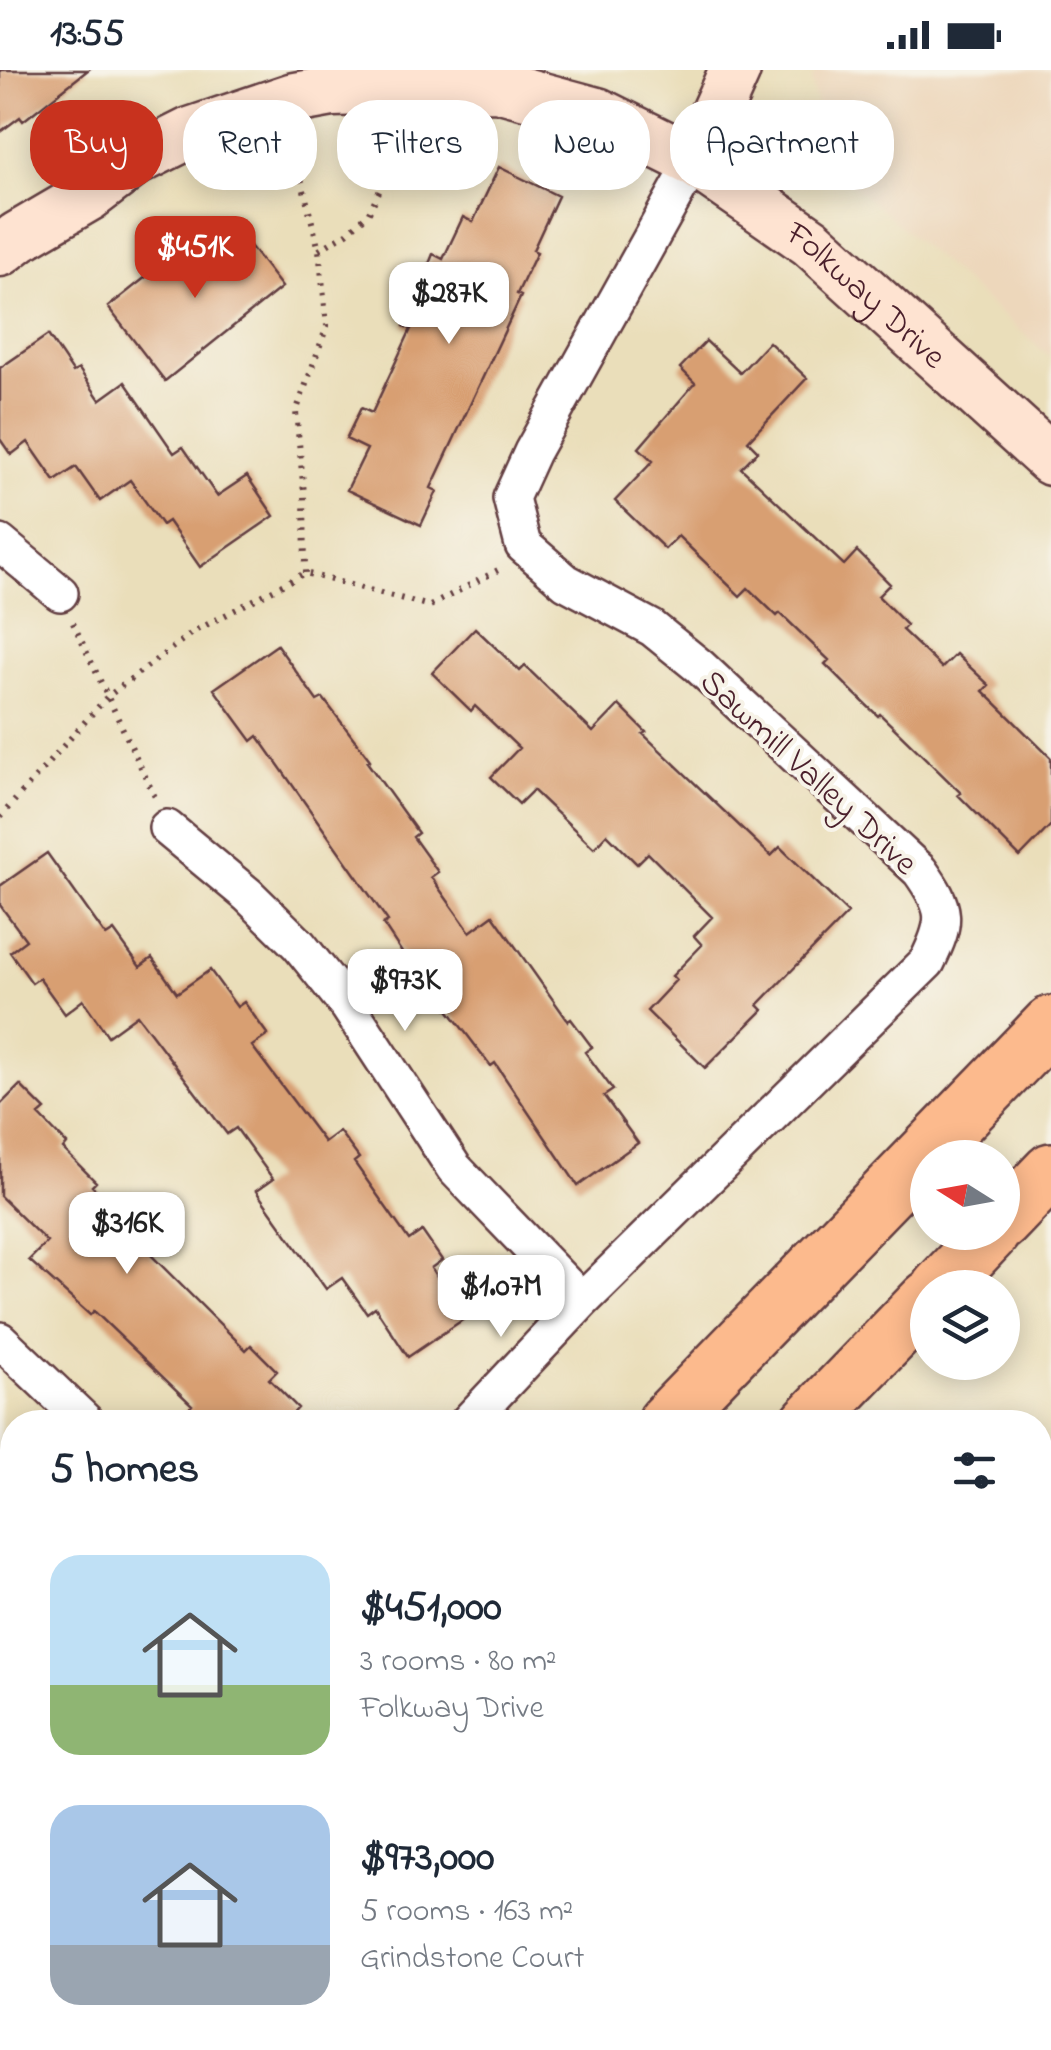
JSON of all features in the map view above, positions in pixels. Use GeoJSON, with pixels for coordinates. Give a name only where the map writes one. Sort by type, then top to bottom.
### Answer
{"type":"FeatureCollection","features":[{"type":"Feature","properties":{"kind":"main road"},"geometry":{"type":"LineString","coordinates":[[677,1410],[1051,1024]]}},
{"type":"Feature","properties":{"kind":"main road"},"geometry":{"type":"LineString","coordinates":[[1020,1203],[1051,1171]]}},
{"type":"Feature","properties":{"kind":"main road"},"geometry":{"type":"LineString","coordinates":[[956,1270],[975,1250]]}},
{"type":"Feature","properties":{"kind":"main road"},"geometry":{"type":"LineString","coordinates":[[821,1410],[910,1318]]}},
{"type":"Feature","properties":{"kind":"street","name":"Sawmill Valley Drive"},"geometry":{"type":"LineString","coordinates":[[722,100],[736,70]]}},
{"type":"Feature","properties":{"kind":"street","name":"Folkway Drive"},"geometry":{"type":"LineString","coordinates":[[0,251],[88,196],[134,161],[190,134],[294,98],[334,91],[497,86],[597,113],[670,149]]}},
{"type":"Feature","properties":{"kind":"street","name":"Sawmill Valley Drive"},"geometry":{"type":"LineString","coordinates":[[479,1410],[582,1301],[927,962],[938,940],[942,919],[940,900],[920,872],[699,666],[652,628],[566,582],[523,545],[511,498],[532,452],[678,190]]}},
{"type":"Feature","properties":{"kind":"street","name":"Folkway Drive"},"geometry":{"type":"LineString","coordinates":[[736,190],[811,242],[1051,460]]}},
{"type":"Feature","properties":{"kind":"street"},"geometry":{"type":"LineString","coordinates":[[0,543],[60,593]]}},
{"type":"Feature","properties":{"kind":"street"},"geometry":{"type":"LineString","coordinates":[[170,831],[248,896],[299,946],[348,1006],[454,1168],[582,1301]]}},
{"type":"Feature","properties":{"kind":"street"},"geometry":{"type":"LineString","coordinates":[[0,1340],[73,1410]]}},
{"type":"Feature","properties":{"kind":"path"},"geometry":{"type":"LineString","coordinates":[[319,250],[368,214],[409,130],[413,87]]}},
{"type":"Feature","properties":{"kind":"path"},"geometry":{"type":"LineString","coordinates":[[304,190],[319,250],[328,326],[296,412],[304,494],[305,574]]}},
{"type":"Feature","properties":{"kind":"path"},"geometry":{"type":"LineString","coordinates":[[0,817],[106,697],[193,632],[305,574],[430,606],[531,552]]}},
{"type":"Feature","properties":{"kind":"path"},"geometry":{"type":"LineString","coordinates":[[60,593],[170,831]]}},
{"type":"Feature","properties":{"kind":"shaded area"},"geometry":{"type":"Polygon","coordinates":[[[817,70],[1051,70],[1051,358],[859,190],[894,190],[894,100],[815,100],[811,80],[817,70]]]}},
{"type":"Feature","properties":{"kind":"building"},"geometry":{"type":"Polygon","coordinates":[[[0,70],[88,70],[50,100],[30,100],[30,116],[23,121],[20,117],[0,132],[0,70]]]}},
{"type":"Feature","properties":{"kind":"building"},"geometry":{"type":"Polygon","coordinates":[[[498,169],[518,176],[518,190],[546,190],[558,196],[533,250],[537,252],[517,294],[521,296],[431,488],[437,491],[421,525],[347,490],[367,449],[346,439],[361,408],[372,413],[411,329],[404,326],[433,254],[443,259],[463,217],[473,222],[488,190],[498,190],[498,169]]]}},
{"type":"Feature","properties":{"kind":"building"},"geometry":{"type":"Polygon","coordinates":[[[233,224],[282,287],[165,381],[108,307],[166,261],[173,270],[233,224]]]}},
{"type":"Feature","properties":{"kind":"building"},"geometry":{"type":"Polygon","coordinates":[[[48,335],[73,372],[79,369],[100,400],[125,382],[174,453],[183,447],[217,496],[247,476],[274,516],[200,567],[168,521],[162,525],[130,480],[100,501],[76,467],[55,481],[28,442],[11,455],[0,439],[0,368],[48,335]]]}},
{"type":"Feature","properties":{"kind":"building"},"geometry":{"type":"Polygon","coordinates":[[[706,341],[740,373],[769,342],[807,378],[748,441],[758,451],[741,468],[844,565],[857,551],[890,584],[878,596],[907,625],[902,630],[942,668],[956,654],[989,685],[983,691],[1051,758],[1051,825],[1020,857],[958,795],[961,793],[825,664],[829,660],[780,613],[777,616],[748,588],[740,596],[678,536],[665,549],[615,501],[653,461],[639,448],[695,383],[680,368],[706,341]]]}},
{"type":"Feature","properties":{"kind":"building"},"geometry":{"type":"Polygon","coordinates":[[[475,628],[520,671],[525,666],[593,732],[619,705],[646,732],[643,734],[771,856],[780,847],[848,913],[758,1005],[763,1010],[705,1068],[647,1011],[676,980],[672,976],[702,945],[694,936],[712,917],[648,853],[637,864],[607,834],[594,848],[533,790],[519,804],[491,777],[519,748],[475,706],[471,711],[432,673],[475,628]]]}},
{"type":"Feature","properties":{"kind":"building"},"geometry":{"type":"Polygon","coordinates":[[[277,645],[317,701],[323,698],[370,760],[367,762],[418,833],[413,837],[438,872],[431,877],[470,932],[493,915],[568,1021],[571,1019],[592,1047],[585,1052],[613,1090],[604,1096],[638,1143],[578,1186],[495,1063],[491,1066],[439,998],[434,1001],[383,924],[388,921],[258,736],[252,741],[214,689],[277,645]]]}},
{"type":"Feature","properties":{"kind":"building"},"geometry":{"type":"Polygon","coordinates":[[[47,853],[106,936],[114,931],[140,967],[152,958],[177,993],[210,970],[237,1007],[244,1002],[268,1035],[252,1046],[324,1142],[339,1131],[359,1158],[354,1162],[409,1240],[422,1231],[442,1260],[431,1268],[464,1319],[408,1357],[375,1307],[367,1313],[342,1278],[326,1289],[256,1191],[273,1179],[236,1128],[227,1134],[137,1015],[108,1036],[83,1000],[65,1014],[39,978],[32,983],[10,952],[26,940],[0,905],[0,886],[47,853]]]}},
{"type":"Feature","properties":{"kind":"building"},"geometry":{"type":"Polygon","coordinates":[[[20,1085],[45,1110],[39,1115],[67,1144],[63,1149],[96,1182],[92,1186],[154,1250],[150,1254],[246,1350],[251,1345],[277,1371],[269,1379],[296,1410],[187,1410],[192,1405],[94,1311],[90,1315],[29,1260],[47,1242],[0,1196],[0,1105],[20,1085]]]}}]}
